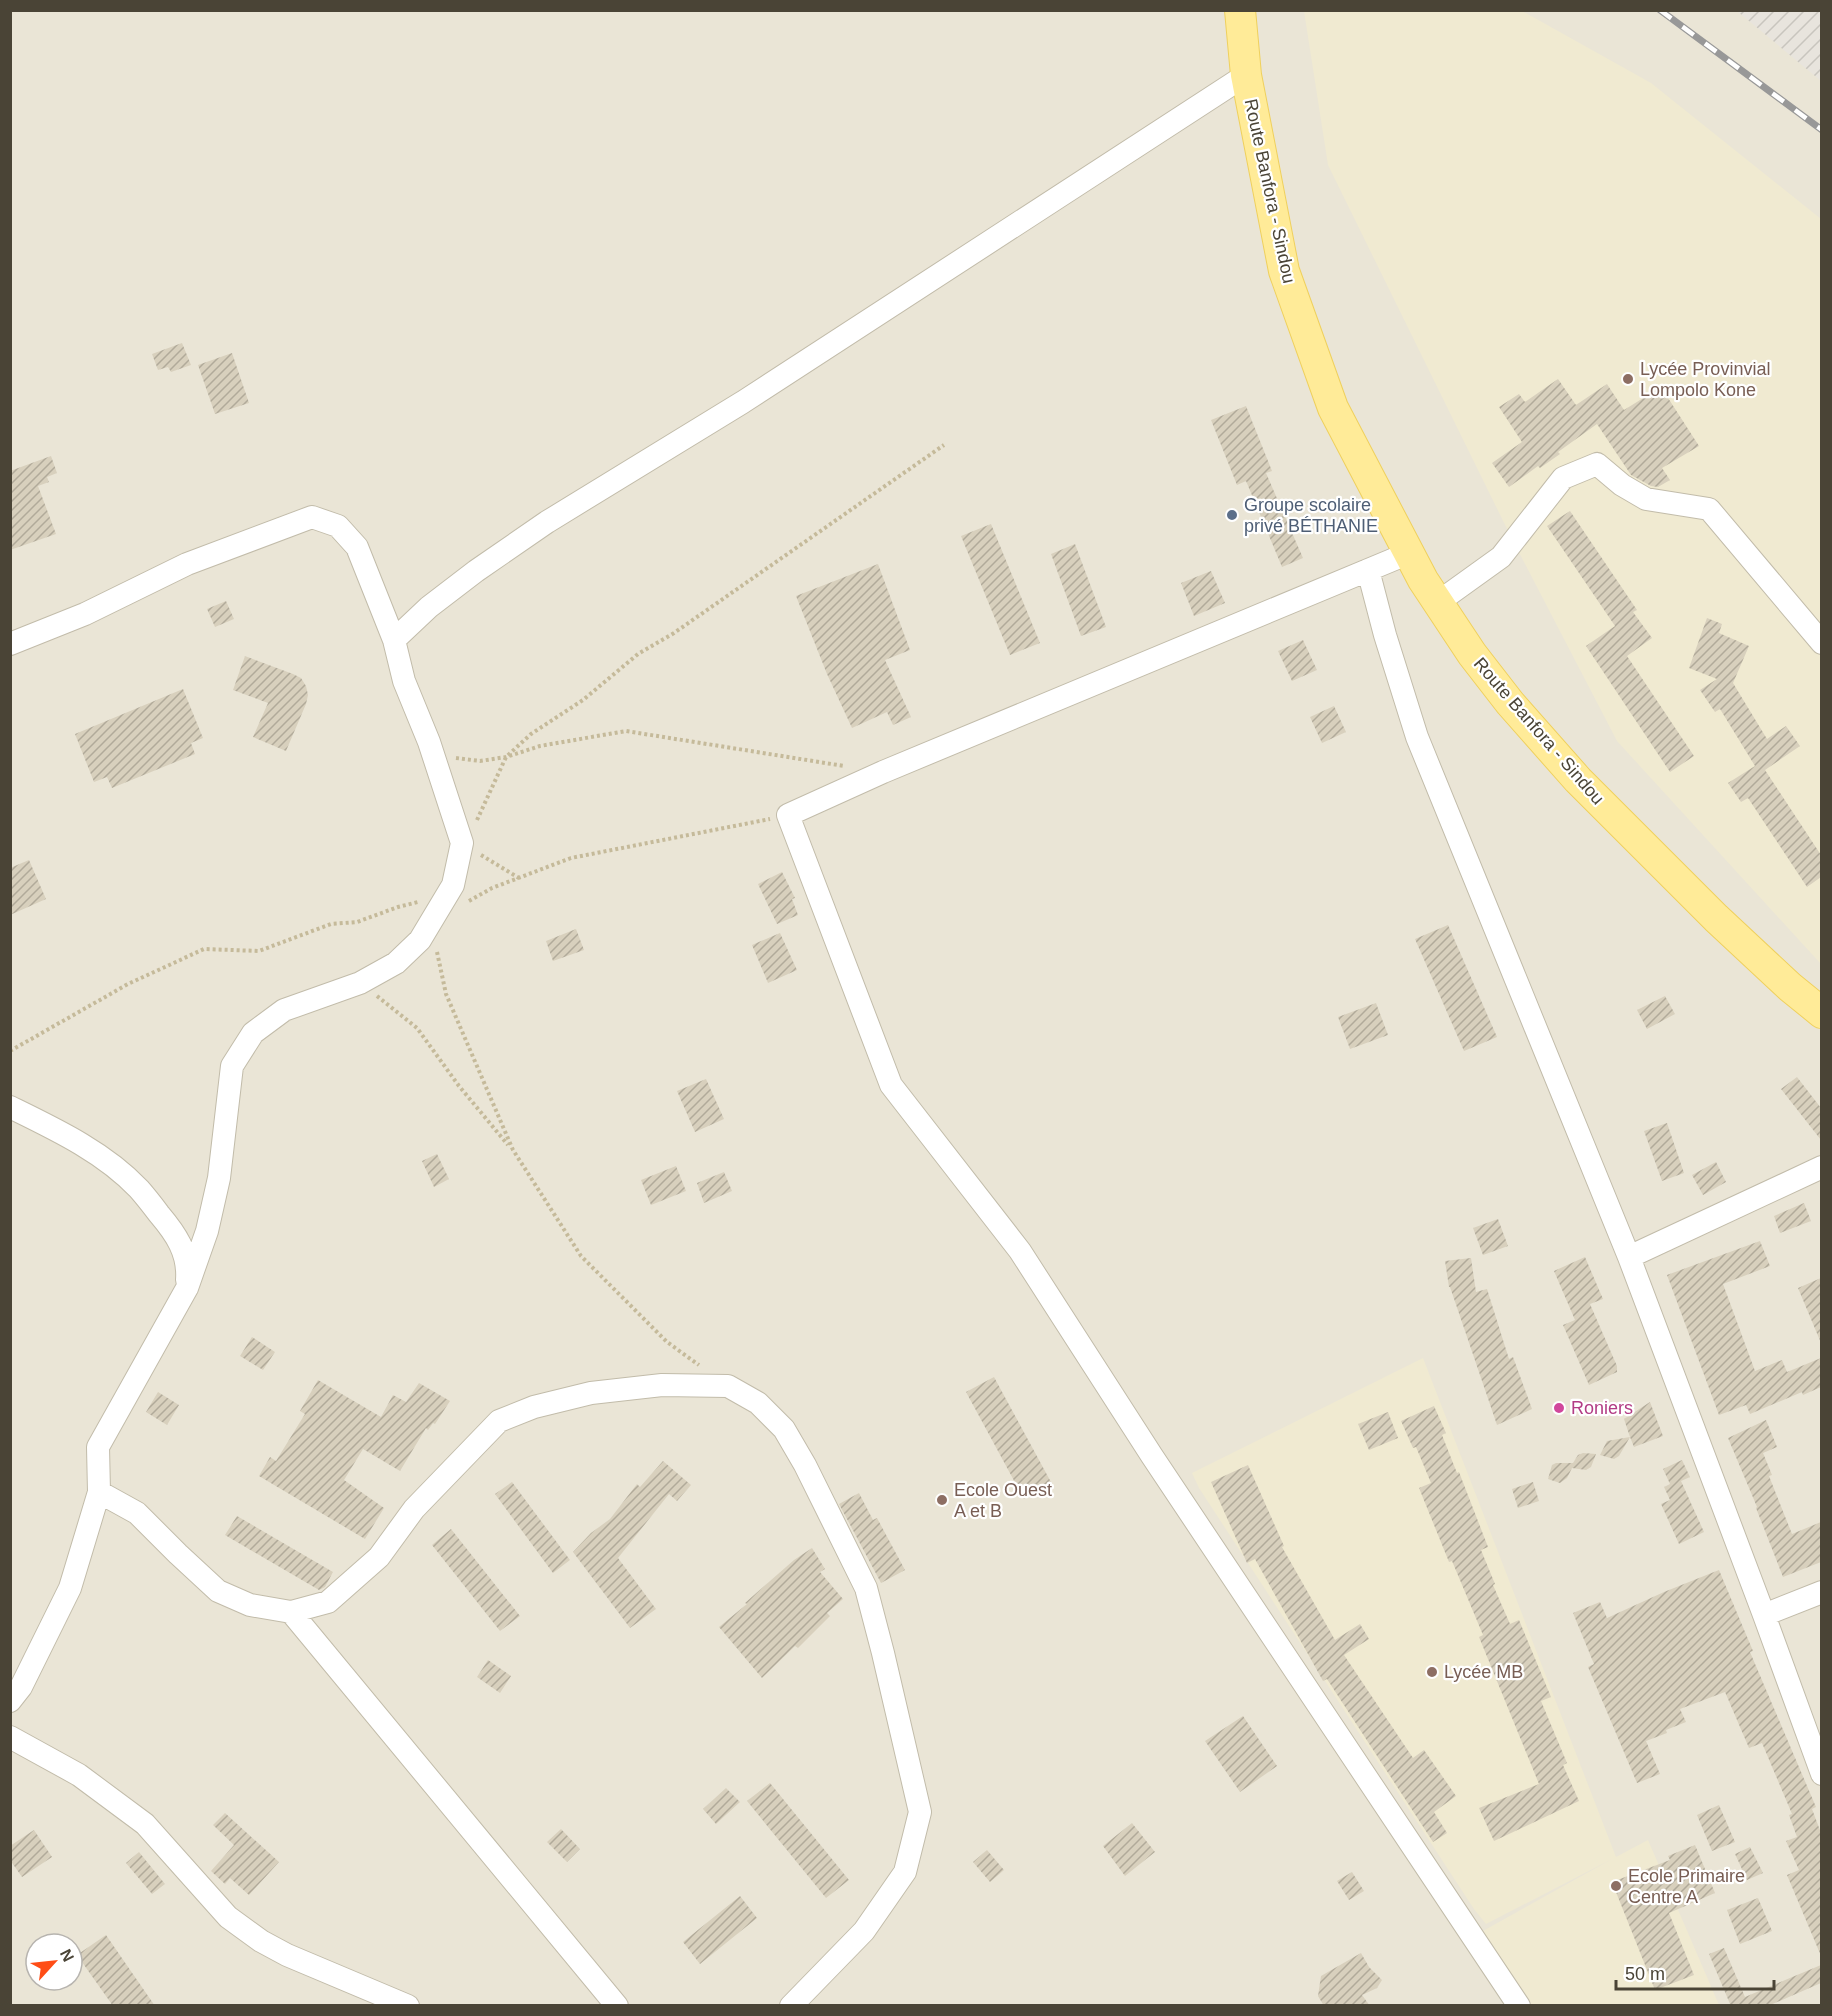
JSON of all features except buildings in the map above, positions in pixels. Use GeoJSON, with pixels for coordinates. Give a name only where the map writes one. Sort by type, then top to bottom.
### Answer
{"type":"FeatureCollection","features":[{"type":"Feature","properties":{"kind":"main road","name":"Route Banfora - Sindou"},"geometry":{"type":"LineString","coordinates":[[1240,10],[1246,75],[1272,213],[1290,290],[1332,408],[1437,603],[1472,654],[1510,703],[1578,780],[1716,918],[1821,1013]]}},
{"type":"Feature","properties":{"kind":"street"},"geometry":{"type":"LineString","coordinates":[[394,640],[429,607],[466,578],[547,522],[743,402],[1246,75]]}},
{"type":"Feature","properties":{"kind":"street"},"geometry":{"type":"LineString","coordinates":[[1437,603],[1501,556],[1563,478],[1597,464],[1622,485],[1646,499],[1709,509],[1821,643]]}},
{"type":"Feature","properties":{"kind":"street"},"geometry":{"type":"LineString","coordinates":[[10,644],[86,615],[187,564],[312,517],[338,526],[357,547],[394,640],[404,681],[429,742],[462,843],[453,885],[420,940],[396,963],[360,983],[284,1010],[253,1033],[232,1066],[219,1178],[207,1231],[186,1288],[98,1447],[99,1492],[70,1588],[21,1687],[10,1701]]}},
{"type":"Feature","properties":{"kind":"street"},"geometry":{"type":"LineString","coordinates":[[1409,554],[883,772],[788,815],[891,1085],[1020,1251],[1152,1456],[1519,2006]]}},
{"type":"Feature","properties":{"kind":"street"},"geometry":{"type":"LineString","coordinates":[[1368,570],[1385,635],[1417,737],[1629,1257],[1764,1615],[1821,1774]]}},
{"type":"Feature","properties":{"kind":"street"},"geometry":{"type":"LineString","coordinates":[[10,1107],[56,1130],[105,1160],[138,1188],[173,1230],[188,1263],[186,1288]]}},
{"type":"Feature","properties":{"kind":"street"},"geometry":{"type":"LineString","coordinates":[[1629,1257],[1821,1167]]}},
{"type":"Feature","properties":{"kind":"street"},"geometry":{"type":"LineString","coordinates":[[99,1492],[138,1513],[218,1591],[250,1605],[291,1612],[328,1602],[378,1557],[414,1509],[499,1421],[534,1407],[591,1393],[662,1385],[728,1386],[758,1403],[784,1429],[805,1465],[866,1588],[920,1812],[905,1872],[864,1931],[791,2006]]}},
{"type":"Feature","properties":{"kind":"street"},"geometry":{"type":"LineString","coordinates":[[1764,1615],[1821,1592]]}},
{"type":"Feature","properties":{"kind":"street"},"geometry":{"type":"LineString","coordinates":[[291,1612],[617,2006]]}},
{"type":"Feature","properties":{"kind":"street"},"geometry":{"type":"LineString","coordinates":[[10,1737],[79,1775],[145,1824],[228,1917],[261,1941],[287,1955],[408,2006]]}},
{"type":"Feature","properties":{"kind":"path"},"geometry":{"type":"LineString","coordinates":[[519,878],[462,843],[480,815],[498,770],[506,757],[531,734],[583,700],[638,654],[674,633],[944,445]]}},
{"type":"Feature","properties":{"kind":"path"},"geometry":{"type":"LineString","coordinates":[[429,742],[442,753],[459,759],[480,761],[506,757],[540,746],[627,731],[883,772]]}},
{"type":"Feature","properties":{"kind":"path"},"geometry":{"type":"LineString","coordinates":[[513,1150],[446,994],[432,922],[492,888],[571,858],[788,815]]}},
{"type":"Feature","properties":{"kind":"path"},"geometry":{"type":"LineString","coordinates":[[10,1051],[128,984],[204,949],[259,951],[331,924],[357,922],[398,907],[436,898],[453,885]]}},
{"type":"Feature","properties":{"kind":"path"},"geometry":{"type":"LineString","coordinates":[[360,983],[417,1028],[459,1086],[513,1150],[581,1256],[667,1342],[728,1386]]}},
{"type":"Feature","properties":{"kind":"shaded area"},"geometry":{"type":"Polygon","coordinates":[[[11,11],[1821,11],[1821,2005],[11,2006],[11,11]]]}},
{"type":"Feature","properties":{"kind":"shaded area","name":"Lycée Provinvial Lompolo Kone"},"geometry":{"type":"Polygon","coordinates":[[[1304,11],[1522,11],[1651,83],[1821,219],[1821,964],[1617,741],[1512,539],[1328,165],[1304,11]]]}},
{"type":"Feature","properties":{"kind":"shaded area"},"geometry":{"type":"Polygon","coordinates":[[[1737,11],[1821,11],[1821,81],[1737,11]]]}},
{"type":"Feature","properties":{"kind":"shaded area","name":"Lycée MB"},"geometry":{"type":"Polygon","coordinates":[[[1423,1358],[1616,1857],[1648,1840],[1719,2005],[1532,2005],[1483,1931],[1612,1859],[1486,1924],[1199,1488],[1192,1473],[1423,1358]]]}},
{"type":"Feature","properties":{"kind":"railway"},"geometry":{"type":"LineString","coordinates":[[1660,10],[1822,130]]}},
{"type":"Feature","properties":{"kind":"place","name":"Lycée Provinvial Lompolo Kone"},"geometry":{"type":"Point","coordinates":[1628,379]}},
{"type":"Feature","properties":{"kind":"place","name":"Groupe scolaire privé BÉTHANIE"},"geometry":{"type":"Point","coordinates":[1232,515]}},
{"type":"Feature","properties":{"kind":"place","name":"Roniers"},"geometry":{"type":"Point","coordinates":[1559,1408]}},
{"type":"Feature","properties":{"kind":"place","name":"Ecole Ouest A et B"},"geometry":{"type":"Point","coordinates":[942,1500]}},
{"type":"Feature","properties":{"kind":"place","name":"Lycée MB"},"geometry":{"type":"Point","coordinates":[1432,1672]}},
{"type":"Feature","properties":{"kind":"place","name":"Ecole Primaire Centre A"},"geometry":{"type":"Point","coordinates":[1616,1886]}}]}
